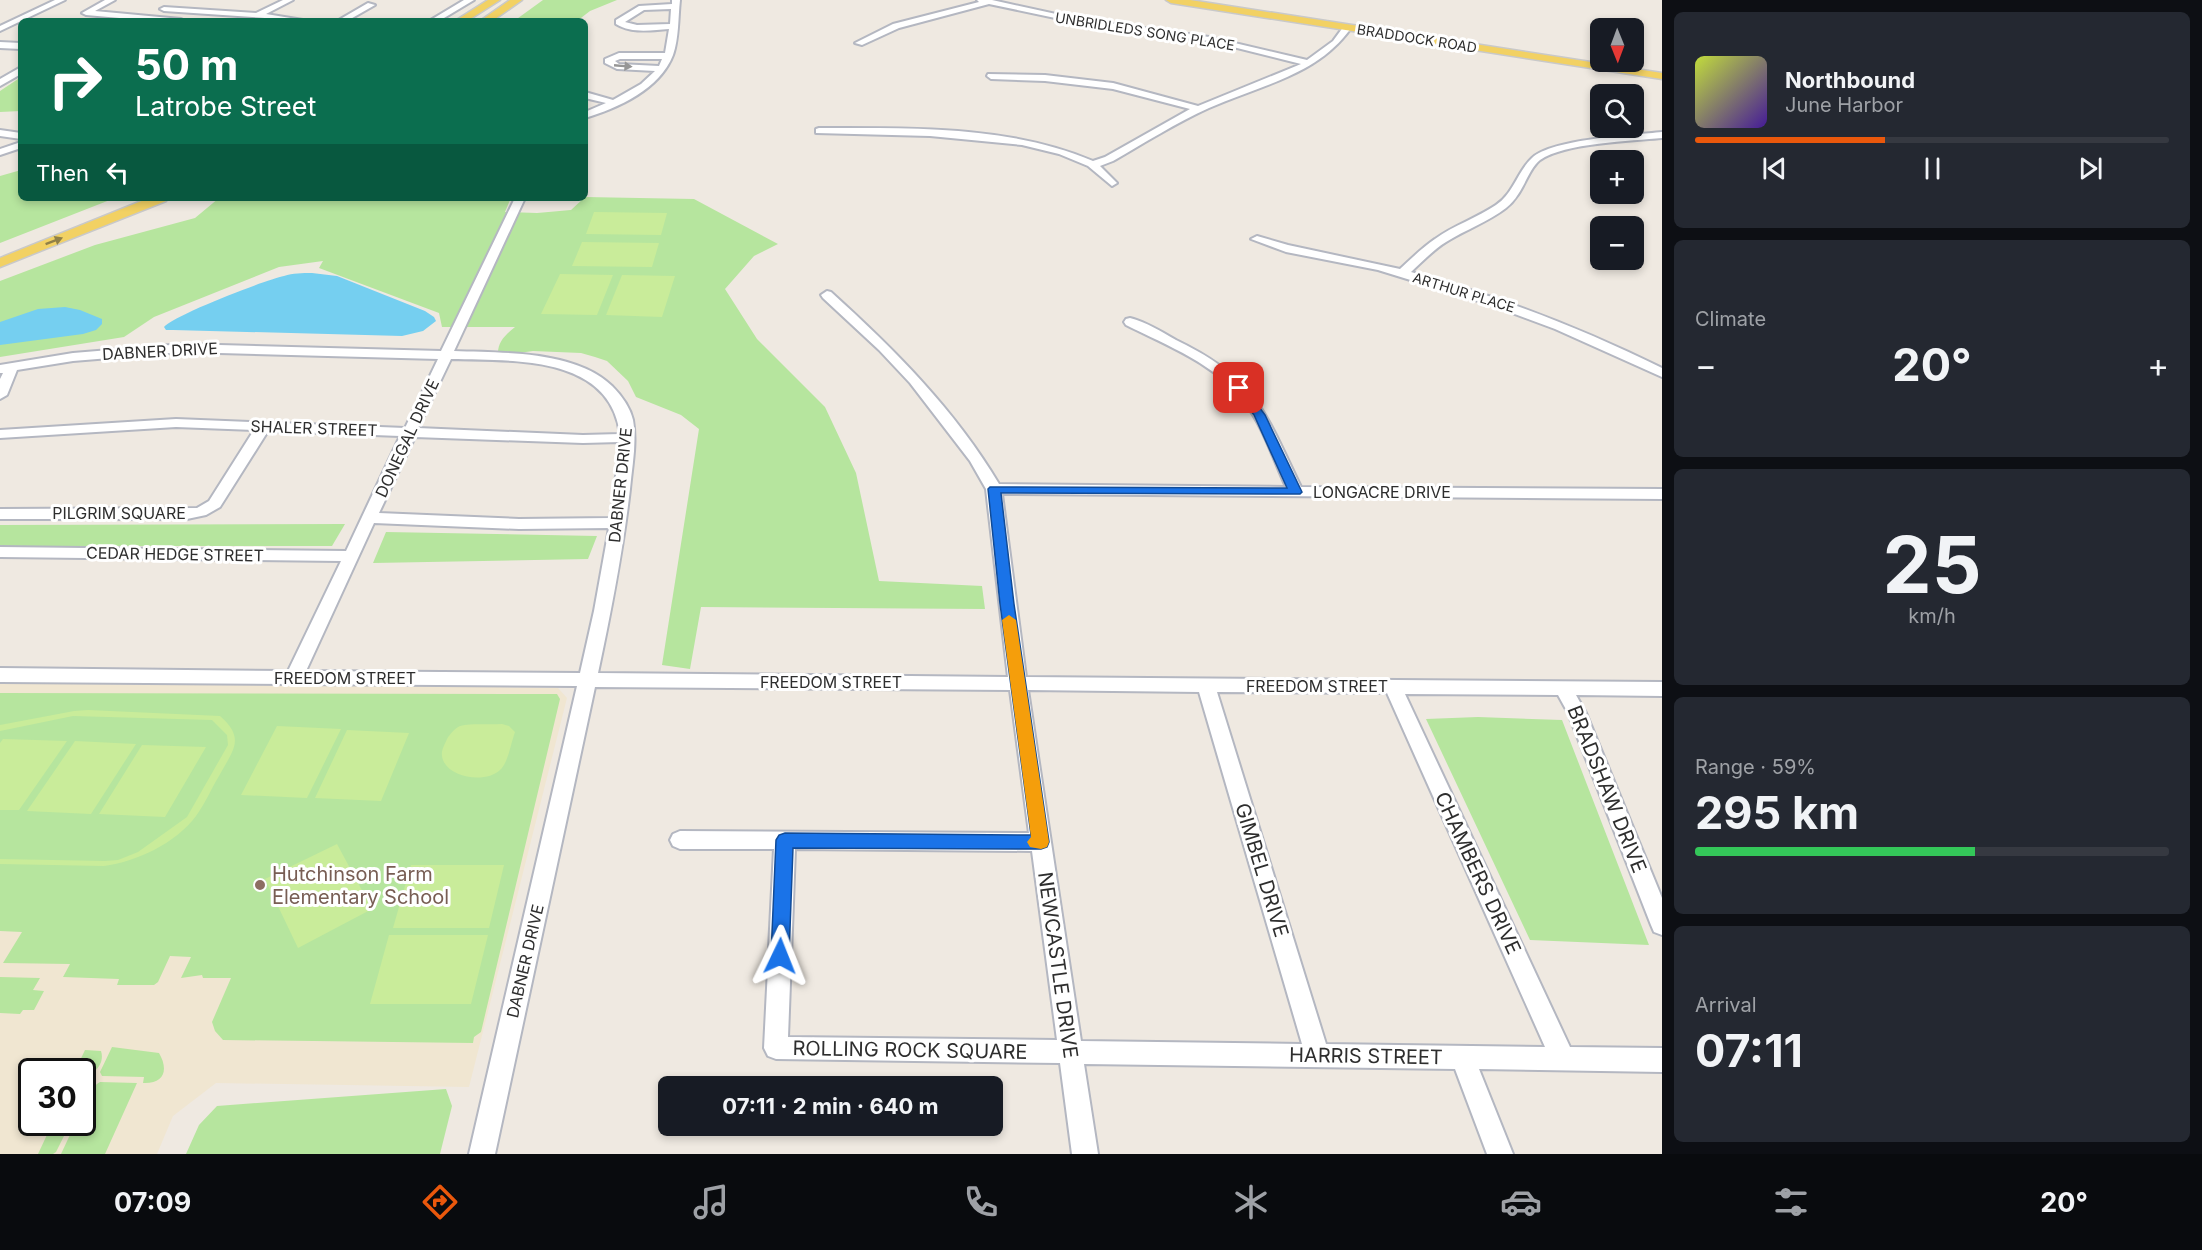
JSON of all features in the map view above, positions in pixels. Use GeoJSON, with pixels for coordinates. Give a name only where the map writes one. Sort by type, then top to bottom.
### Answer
{"type":"FeatureCollection","features":[{"type":"Feature","properties":{"kind":"main road"},"geometry":{"type":"LineString","coordinates":[[465,18],[495,0]]}},
{"type":"Feature","properties":{"kind":"main road"},"geometry":{"type":"LineString","coordinates":[[490,18],[517,0]]}},
{"type":"Feature","properties":{"kind":"main road","name":"BRADDOCK ROAD"},"geometry":{"type":"LineString","coordinates":[[1172,0],[1662,76]]}},
{"type":"Feature","properties":{"kind":"main road"},"geometry":{"type":"LineString","coordinates":[[0,249],[121,201]]}},
{"type":"Feature","properties":{"kind":"main road"},"geometry":{"type":"LineString","coordinates":[[0,263],[154,201]]}},
{"type":"Feature","properties":{"kind":"street"},"geometry":{"type":"LineString","coordinates":[[23,18],[61,0]]}},
{"type":"Feature","properties":{"kind":"street"},"geometry":{"type":"LineString","coordinates":[[111,0],[86,13],[135,18]]}},
{"type":"Feature","properties":{"kind":"street"},"geometry":{"type":"LineString","coordinates":[[147,18],[181,0]]}},
{"type":"Feature","properties":{"kind":"street"},"geometry":{"type":"LineString","coordinates":[[250,18],[289,0]]}},
{"type":"Feature","properties":{"kind":"street"},"geometry":{"type":"LineString","coordinates":[[437,18],[470,0]]}},
{"type":"Feature","properties":{"kind":"street"},"geometry":{"type":"LineString","coordinates":[[859,43],[896,26],[985,1]]}},
{"type":"Feature","properties":{"kind":"street","name":"UNBRIDLEDS SONG PLACE"},"geometry":{"type":"LineString","coordinates":[[985,1],[1079,21],[1209,39],[1308,63]]}},
{"type":"Feature","properties":{"kind":"street"},"geometry":{"type":"LineString","coordinates":[[588,113],[615,103],[639,89],[662,69],[668,56],[673,26],[676,3],[638,9],[619,22],[631,27],[673,26]]}},
{"type":"Feature","properties":{"kind":"street"},"geometry":{"type":"LineString","coordinates":[[347,18],[371,5]]}},
{"type":"Feature","properties":{"kind":"street"},"geometry":{"type":"LineString","coordinates":[[164,9],[281,18]]}},
{"type":"Feature","properties":{"kind":"street"},"geometry":{"type":"LineString","coordinates":[[0,29],[18,20]]}},
{"type":"Feature","properties":{"kind":"street"},"geometry":{"type":"LineString","coordinates":[[1092,165],[1109,159],[1198,109],[1308,63],[1329,51],[1340,40],[1347,28]]}},
{"type":"Feature","properties":{"kind":"street"},"geometry":{"type":"LineString","coordinates":[[0,45],[18,46]]}},
{"type":"Feature","properties":{"kind":"street"},"geometry":{"type":"LineString","coordinates":[[662,69],[617,66],[608,61],[619,56],[668,56]]}},
{"type":"Feature","properties":{"kind":"street"},"geometry":{"type":"LineString","coordinates":[[0,83],[18,72]]}},
{"type":"Feature","properties":{"kind":"street"},"geometry":{"type":"LineString","coordinates":[[991,76],[1045,78],[1113,86],[1198,109]]}},
{"type":"Feature","properties":{"kind":"street"},"geometry":{"type":"LineString","coordinates":[[588,95],[615,103]]}},
{"type":"Feature","properties":{"kind":"street"},"geometry":{"type":"LineString","coordinates":[[819,131],[936,132],[996,138],[1033,145],[1092,165],[1104,172],[1112,183]]}},
{"type":"Feature","properties":{"kind":"street"},"geometry":{"type":"LineString","coordinates":[[0,132],[18,135]]}},
{"type":"Feature","properties":{"kind":"street"},"geometry":{"type":"LineString","coordinates":[[1402,273],[1439,241],[1500,207],[1516,193],[1530,165],[1538,158],[1570,146],[1596,141],[1662,135]]}},
{"type":"Feature","properties":{"kind":"street"},"geometry":{"type":"LineString","coordinates":[[0,152],[18,146]]}},
{"type":"Feature","properties":{"kind":"street","name":"DONEGAL DRIVE"},"geometry":{"type":"LineString","coordinates":[[294,677],[519,201]]}},
{"type":"Feature","properties":{"kind":"street","name":"ARTHUR PLACE"},"geometry":{"type":"LineString","coordinates":[[1257,239],[1278,246],[1360,262],[1402,273],[1555,322],[1610,346],[1662,373]]}},
{"type":"Feature","properties":{"kind":"street"},"geometry":{"type":"LineString","coordinates":[[827,295],[884,347],[915,380],[977,460],[994,489]]}},
{"type":"Feature","properties":{"kind":"street"},"geometry":{"type":"LineString","coordinates":[[1130,322],[1190,353],[1239,388],[1259,415],[1296,492]]}},
{"type":"Feature","properties":{"kind":"street","name":"DABNER DRIVE"},"geometry":{"type":"LineString","coordinates":[[6,368],[111,353],[183,348],[537,359],[573,368],[588,375],[600,382],[619,401],[628,424],[628,438],[618,523],[603,611],[482,1154]]}},
{"type":"Feature","properties":{"kind":"street"},"geometry":{"type":"LineString","coordinates":[[0,395],[6,368]]}},
{"type":"Feature","properties":{"kind":"street","name":"SHALER STREET"},"geometry":{"type":"LineString","coordinates":[[0,434],[142,424],[264,426],[583,439],[628,438]]}},
{"type":"Feature","properties":{"kind":"street","name":"PILGRIM SQUARE"},"geometry":{"type":"LineString","coordinates":[[0,514],[187,514],[201,512],[215,504],[264,426]]}},
{"type":"Feature","properties":{"kind":"street","name":"LONGACRE DRIVE"},"geometry":{"type":"LineString","coordinates":[[994,489],[1662,494]]}},
{"type":"Feature","properties":{"kind":"street","name":"NEWCASTLE DRIVE"},"geometry":{"type":"LineString","coordinates":[[994,489],[1018,684],[1085,1154]]}},
{"type":"Feature","properties":{"kind":"street"},"geometry":{"type":"LineString","coordinates":[[369,518],[519,524],[618,523]]}},
{"type":"Feature","properties":{"kind":"street","name":"CEDAR HEDGE STREET"},"geometry":{"type":"LineString","coordinates":[[0,552],[351,556]]}},
{"type":"Feature","properties":{"kind":"street","name":"FREEDOM STREET"},"geometry":{"type":"LineString","coordinates":[[0,675],[1662,689]]}},
{"type":"Feature","properties":{"kind":"street","name":"GIMBEL DRIVE"},"geometry":{"type":"LineString","coordinates":[[1206,685],[1318,1056]]}},
{"type":"Feature","properties":{"kind":"street","name":"CHAMBERS DRIVE"},"geometry":{"type":"LineString","coordinates":[[1393,687],[1563,1059]]}},
{"type":"Feature","properties":{"kind":"street","name":"BRADSHAW DRIVE"},"geometry":{"type":"LineString","coordinates":[[1563,688],[1577,713],[1662,925]]}},
{"type":"Feature","properties":{"kind":"street"},"geometry":{"type":"LineString","coordinates":[[680,840],[1041,842]]}},
{"type":"Feature","properties":{"kind":"street","name":"ROLLING ROCK SQUARE"},"geometry":{"type":"LineString","coordinates":[[785,840],[776,1048],[1071,1053]]}},
{"type":"Feature","properties":{"kind":"street","name":"HARRIS STREET"},"geometry":{"type":"LineString","coordinates":[[1071,1053],[1662,1060]]}},
{"type":"Feature","properties":{"kind":"street"},"geometry":{"type":"LineString","coordinates":[[1462,1058],[1500,1154]]}},
{"type":"Feature","properties":{"kind":"shaded area","name":"Hutchinson Farm Elementary School"},"geometry":{"type":"Polygon","coordinates":[[[0,681],[558,688],[567,698],[469,1087],[216,1083],[173,1116],[157,1154],[0,1154],[0,681]]]}},
{"type":"Feature","properties":{"kind":"green space"},"geometry":{"type":"Polygon","coordinates":[[[543,0],[617,0],[590,11],[581,18],[518,18],[543,0]]]}},
{"type":"Feature","properties":{"kind":"green space"},"geometry":{"type":"Polygon","coordinates":[[[18,79],[18,111],[0,112],[0,91],[18,79]]]}},
{"type":"Feature","properties":{"kind":"green space"},"geometry":{"type":"Polygon","coordinates":[[[18,171],[18,201],[107,201],[0,243],[0,176],[18,171]]]}},
{"type":"Feature","properties":{"kind":"green space"},"geometry":{"type":"Polygon","coordinates":[[[588,197],[694,199],[778,244],[754,256],[725,289],[757,339],[825,407],[856,473],[879,581],[982,586],[985,609],[701,607],[690,669],[662,665],[699,429],[681,415],[636,397],[628,381],[607,361],[581,353],[533,351],[498,356],[500,343],[515,327],[442,327],[439,313],[319,268],[323,261],[279,267],[154,317],[124,337],[0,357],[0,281],[95,245],[195,218],[215,201],[510,201],[505,212],[537,213],[571,210],[581,201],[588,201],[588,197]]]}},
{"type":"Feature","properties":{"kind":"green space"},"geometry":{"type":"Polygon","coordinates":[[[594,212],[667,213],[661,235],[586,234],[594,212]]]}},
{"type":"Feature","properties":{"kind":"green space"},"geometry":{"type":"Polygon","coordinates":[[[582,242],[659,243],[652,267],[572,266],[582,242]]]}},
{"type":"Feature","properties":{"kind":"green space"},"geometry":{"type":"Polygon","coordinates":[[[560,274],[613,275],[597,315],[541,314],[560,274]]]}},
{"type":"Feature","properties":{"kind":"green space"},"geometry":{"type":"Polygon","coordinates":[[[622,275],[675,276],[662,317],[606,315],[622,275]]]}},
{"type":"Feature","properties":{"kind":"green space"},"geometry":{"type":"Polygon","coordinates":[[[345,524],[332,546],[0,546],[0,525],[345,524]]]}},
{"type":"Feature","properties":{"kind":"green space"},"geometry":{"type":"Polygon","coordinates":[[[386,532],[597,536],[588,559],[373,563],[386,532]]]}},
{"type":"Feature","properties":{"kind":"green space","name":"Hutchinson Farm Elementary School"},"geometry":{"type":"Polygon","coordinates":[[[0,693],[557,694],[560,699],[481,1032],[474,1037],[473,1043],[223,1040],[215,1031],[212,1022],[231,978],[203,978],[202,975],[181,978],[191,957],[170,956],[158,982],[154,985],[117,985],[119,979],[63,977],[70,964],[3,963],[22,932],[0,931],[0,693]]]}},
{"type":"Feature","properties":{"kind":"green space"},"geometry":{"type":"Polygon","coordinates":[[[88,710],[220,716],[233,731],[234,745],[229,759],[196,816],[178,835],[154,850],[142,856],[104,866],[0,864],[0,859],[118,860],[138,852],[187,817],[228,745],[227,735],[212,720],[73,716],[0,731],[0,725],[88,710]]]}},
{"type":"Feature","properties":{"kind":"green space"},"geometry":{"type":"Polygon","coordinates":[[[1478,717],[1562,720],[1649,945],[1530,940],[1426,719],[1478,717]]]}},
{"type":"Feature","properties":{"kind":"green space"},"geometry":{"type":"Polygon","coordinates":[[[502,724],[509,726],[515,732],[507,758],[500,770],[485,777],[467,777],[450,769],[445,763],[442,756],[443,749],[448,737],[456,728],[502,724]]]}},
{"type":"Feature","properties":{"kind":"green space"},"geometry":{"type":"Polygon","coordinates":[[[277,726],[341,729],[307,798],[241,795],[277,726]]]}},
{"type":"Feature","properties":{"kind":"green space"},"geometry":{"type":"Polygon","coordinates":[[[347,730],[409,733],[381,801],[315,798],[347,730]]]}},
{"type":"Feature","properties":{"kind":"green space"},"geometry":{"type":"Polygon","coordinates":[[[3,739],[67,741],[19,810],[0,810],[0,743],[3,739]]]}},
{"type":"Feature","properties":{"kind":"green space"},"geometry":{"type":"Polygon","coordinates":[[[75,741],[136,744],[91,814],[27,811],[75,741]]]}},
{"type":"Feature","properties":{"kind":"green space"},"geometry":{"type":"Polygon","coordinates":[[[142,745],[206,747],[165,817],[99,814],[142,745]]]}},
{"type":"Feature","properties":{"kind":"green space"},"geometry":{"type":"Polygon","coordinates":[[[337,844],[372,909],[298,948],[265,879],[337,844]]]}},
{"type":"Feature","properties":{"kind":"green space"},"geometry":{"type":"Polygon","coordinates":[[[411,865],[504,865],[489,928],[393,928],[411,865]]]}},
{"type":"Feature","properties":{"kind":"green space"},"geometry":{"type":"Polygon","coordinates":[[[389,935],[488,935],[471,1004],[370,1004],[389,935]]]}},
{"type":"Feature","properties":{"kind":"green space"},"geometry":{"type":"Polygon","coordinates":[[[0,977],[40,978],[33,990],[44,991],[34,1010],[23,1010],[20,1014],[0,1013],[0,977]]]}},
{"type":"Feature","properties":{"kind":"green space"},"geometry":{"type":"Polygon","coordinates":[[[112,1047],[159,1053],[164,1065],[163,1075],[150,1083],[143,1083],[144,1077],[102,1076],[100,1072],[112,1047]]]}},
{"type":"Feature","properties":{"kind":"green space"},"geometry":{"type":"Polygon","coordinates":[[[85,1050],[101,1051],[102,1055],[102,1060],[96,1070],[96,1058],[81,1058],[85,1050]]]}},
{"type":"Feature","properties":{"kind":"green space"},"geometry":{"type":"Polygon","coordinates":[[[100,1082],[137,1083],[105,1154],[61,1154],[69,1136],[96,1136],[96,1084],[100,1082]]]}},
{"type":"Feature","properties":{"kind":"green space"},"geometry":{"type":"Polygon","coordinates":[[[446,1089],[452,1106],[440,1154],[186,1154],[199,1125],[217,1106],[446,1089]]]}},
{"type":"Feature","properties":{"kind":"green space"},"geometry":{"type":"Polygon","coordinates":[[[46,1136],[64,1136],[56,1152],[38,1154],[46,1136]]]}},
{"type":"Feature","properties":{"kind":"water"},"geometry":{"type":"Polygon","coordinates":[[[312,273],[337,276],[425,311],[436,321],[423,331],[402,336],[166,330],[164,327],[201,307],[259,284],[291,274],[312,273]]]}},
{"type":"Feature","properties":{"kind":"water"},"geometry":{"type":"Polygon","coordinates":[[[65,307],[102,319],[102,324],[96,330],[83,334],[0,345],[0,322],[38,309],[65,307]]]}},
{"type":"Feature","properties":{"kind":"slow traffic"},"geometry":{"type":"LineString","coordinates":[[1009,620],[1041,842],[1036,842]]}},
{"type":"Feature","properties":{"kind":"place","name":"Hutchinson Farm Elementary School"},"geometry":{"type":"Point","coordinates":[260,885]}},
{"type":"Feature","properties":{"kind":"route"},"geometry":{"type":"LineString","coordinates":[[780,956],[785,840],[1041,842],[1007,604],[994,489],[1296,492],[1259,415],[1239,388]]}}]}
